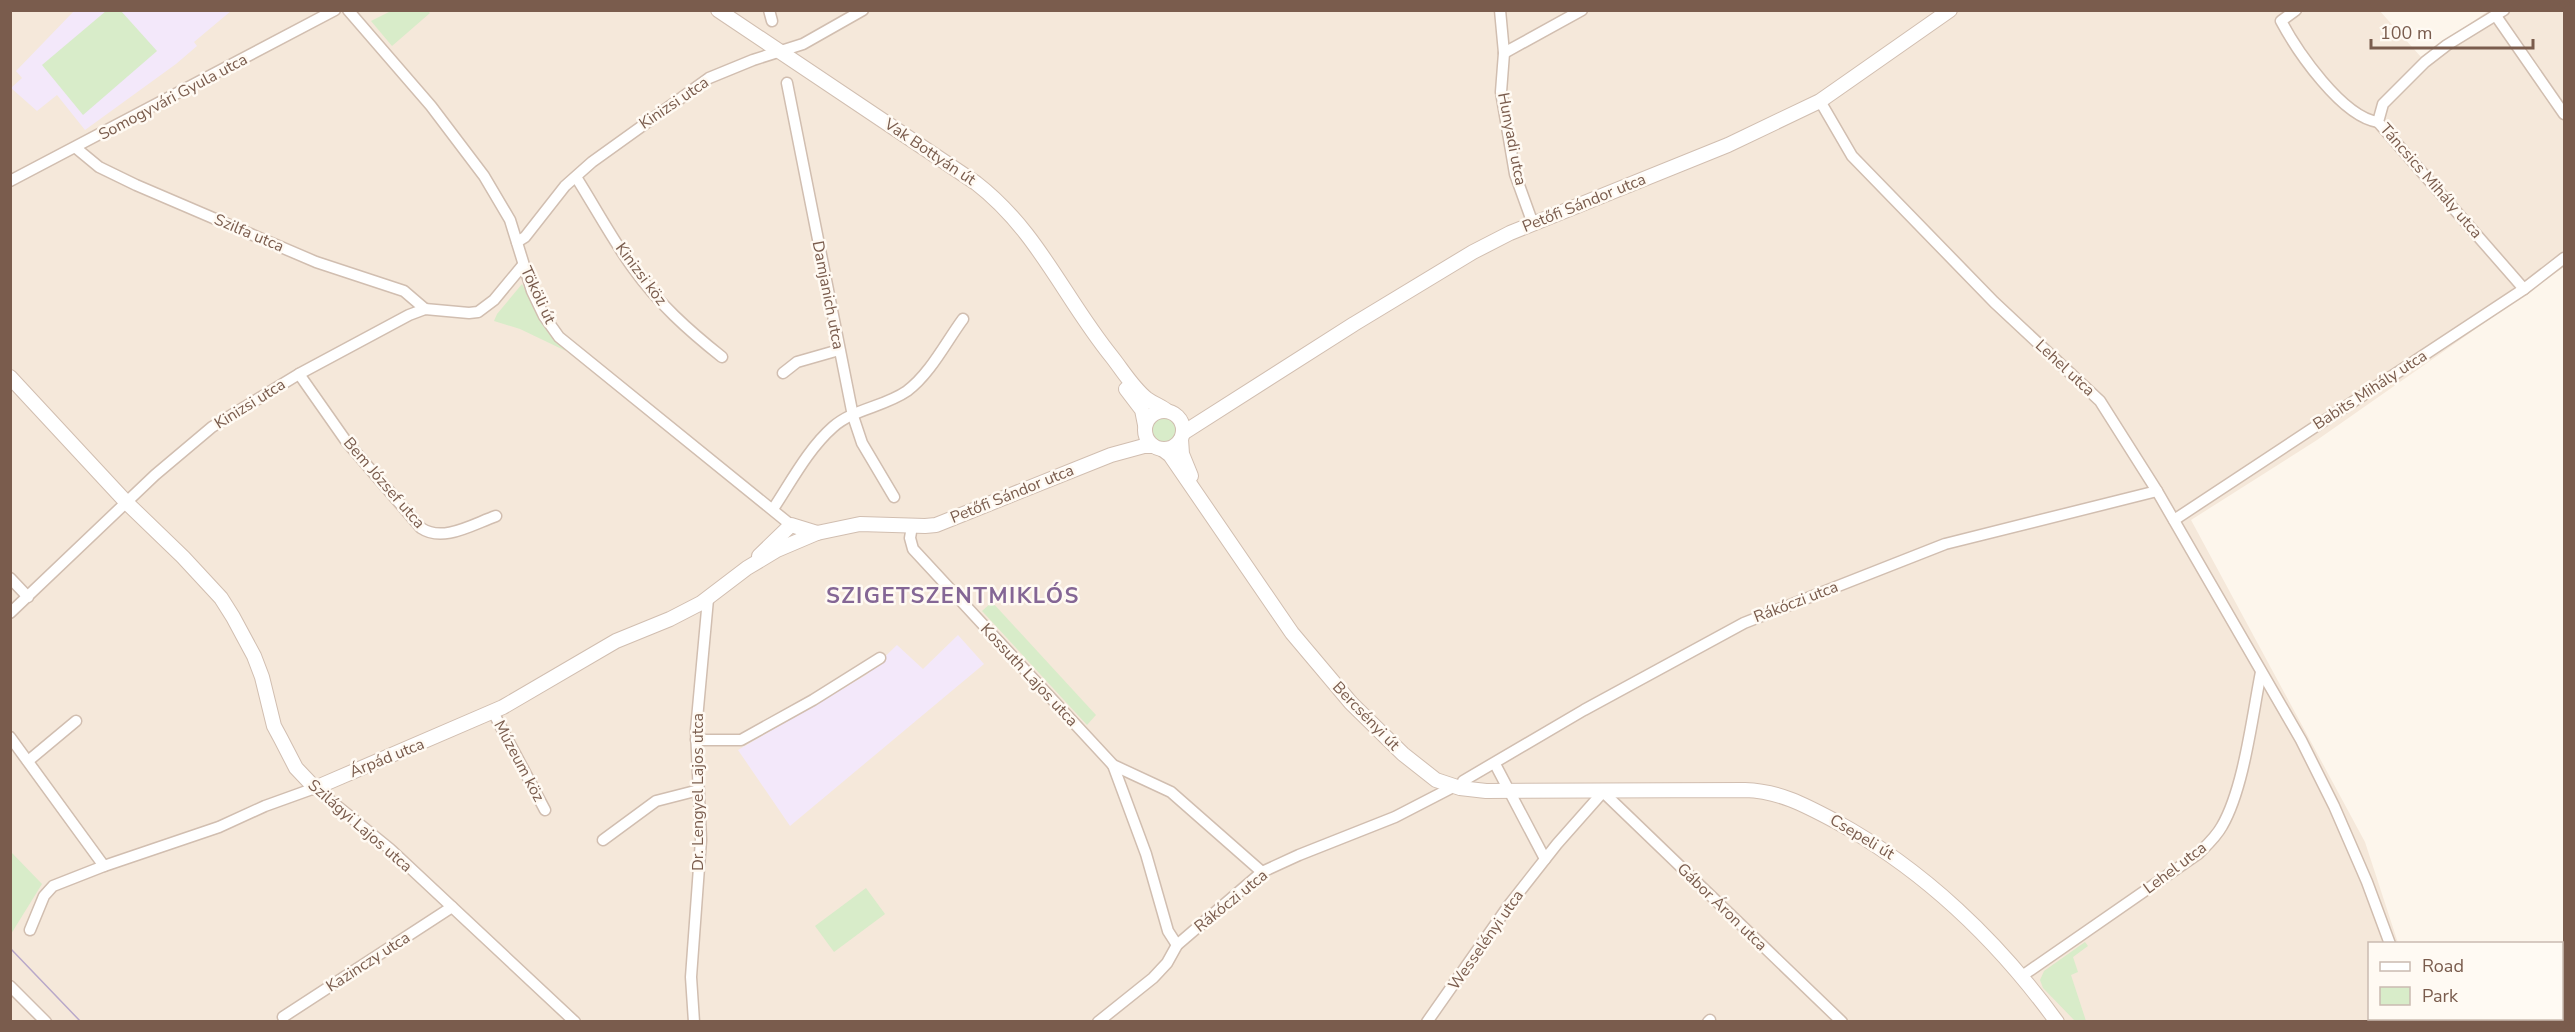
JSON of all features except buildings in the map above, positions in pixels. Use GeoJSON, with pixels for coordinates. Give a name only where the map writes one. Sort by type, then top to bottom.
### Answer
{"type":"FeatureCollection","features":[{"type":"Feature","properties":{"kind":"street","name":"Somogyvári Gyula utca"},"geometry":{"type":"LineString","coordinates":[[10,181],[335,10]]}},
{"type":"Feature","properties":{"kind":"street","name":"Tököli út"},"geometry":{"type":"LineString","coordinates":[[348,10],[431,106],[484,176],[510,220],[523,265],[544,316],[559,337],[791,525]]}},
{"type":"Feature","properties":{"kind":"street","name":"Vak Bottyán út"},"geometry":{"type":"LineString","coordinates":[[718,10],[976,183],[996,199],[1032,239],[1098,340],[1121,382],[1142,410],[1145,428]]}},
{"type":"Feature","properties":{"kind":"street","name":"Kinizsi utca"},"geometry":{"type":"LineString","coordinates":[[517,242],[525,237],[565,186],[648,120],[709,78],[803,44],[863,10]]}},
{"type":"Feature","properties":{"kind":"street","name":"Hunyadi utca"},"geometry":{"type":"LineString","coordinates":[[1500,10],[1504,53],[1501,92],[1515,174],[1533,224]]}},
{"type":"Feature","properties":{"kind":"street"},"geometry":{"type":"LineString","coordinates":[[1504,53],[1582,10]]}},
{"type":"Feature","properties":{"kind":"street","name":"Petőfi Sándor utca"},"geometry":{"type":"LineString","coordinates":[[1182,436],[1223,407],[1473,252],[1533,224],[1728,145],[1820,101],[1950,10]]}},
{"type":"Feature","properties":{"kind":"street"},"geometry":{"type":"LineString","coordinates":[[2296,10],[2281,21],[2292,41],[2342,104],[2370,121],[2378,122]]}},
{"type":"Feature","properties":{"kind":"street"},"geometry":{"type":"LineString","coordinates":[[2500,13],[2565,114]]}},
{"type":"Feature","properties":{"kind":"street","name":"Táncsics Mihály utca"},"geometry":{"type":"LineString","coordinates":[[2500,13],[2447,45],[2425,62],[2383,104],[2378,122],[2524,289]]}},
{"type":"Feature","properties":{"kind":"street","name":"Damjanich utca"},"geometry":{"type":"LineString","coordinates":[[787,83],[853,416],[862,443],[894,497]]}},
{"type":"Feature","properties":{"kind":"street","name":"Lehel utca"},"geometry":{"type":"LineString","coordinates":[[1820,101],[1852,156],[1994,302],[2100,401],[2157,491],[2301,740],[2334,806],[2367,882],[2389,942]]}},
{"type":"Feature","properties":{"kind":"street","name":"Szilfa utca"},"geometry":{"type":"LineString","coordinates":[[76,148],[99,166],[136,185],[316,262],[404,291],[424,309]]}},
{"type":"Feature","properties":{"kind":"street","name":"Kinizsi köz"},"geometry":{"type":"LineString","coordinates":[[576,177],[632,267],[687,330],[722,357]]}},
{"type":"Feature","properties":{"kind":"street","name":"Babits Mihály utca"},"geometry":{"type":"LineString","coordinates":[[2174,520],[2524,289],[2565,258]]}},
{"type":"Feature","properties":{"kind":"street"},"geometry":{"type":"LineString","coordinates":[[424,309],[478,312],[494,300],[523,265]]}},
{"type":"Feature","properties":{"kind":"street","name":"Kinizsi utca"},"geometry":{"type":"LineString","coordinates":[[10,614],[155,475],[212,427],[299,374],[424,309]]}},
{"type":"Feature","properties":{"kind":"street"},"geometry":{"type":"LineString","coordinates":[[773,509],[796,473],[826,435],[842,420],[905,392],[916,384],[963,319]]}},
{"type":"Feature","properties":{"kind":"street","name":"Vak Bottyán út"},"geometry":{"type":"LineString","coordinates":[[1098,340],[1141,394],[1172,413]]}},
{"type":"Feature","properties":{"kind":"street"},"geometry":{"type":"LineString","coordinates":[[783,373],[797,362],[839,350]]}},
{"type":"Feature","properties":{"kind":"street","name":"Bem József utca"},"geometry":{"type":"LineString","coordinates":[[299,374],[346,441],[421,528],[432,534],[444,535],[496,516]]}},
{"type":"Feature","properties":{"kind":"street","name":"Szilágyi Lajos utca"},"geometry":{"type":"LineString","coordinates":[[10,378],[127,503],[206,581],[233,616],[262,677],[274,726],[296,768],[315,788],[390,849],[575,1022]]}},
{"type":"Feature","properties":{"kind":"street","name":"Petőfi Sándor utca"},"geometry":{"type":"LineString","coordinates":[[1172,413],[1193,414],[1223,407]]}},
{"type":"Feature","properties":{"kind":"street"},"geometry":{"type":"LineString","coordinates":[[1156,412],[1172,413],[1181,420],[1182,436],[1173,447],[1157,447],[1145,428],[1156,412]]}},
{"type":"Feature","properties":{"kind":"street","name":"Petőfi Sándor utca"},"geometry":{"type":"LineString","coordinates":[[1111,455],[1137,441],[1145,428]]}},
{"type":"Feature","properties":{"kind":"street","name":"Bercsényi út"},"geometry":{"type":"LineString","coordinates":[[1182,436],[1184,458],[1207,507]]}},
{"type":"Feature","properties":{"kind":"street","name":"Petőfi Sándor utca"},"geometry":{"type":"LineString","coordinates":[[912,526],[946,522],[980,506],[1111,455],[1144,446],[1157,447]]}},
{"type":"Feature","properties":{"kind":"street","name":"Bercsényi út"},"geometry":{"type":"LineString","coordinates":[[1157,447],[1170,455],[1275,610],[1341,692],[1415,764],[1436,780],[1459,784],[1477,791],[1603,792]]}},
{"type":"Feature","properties":{"kind":"street","name":"Rákóczi utca"},"geometry":{"type":"LineString","coordinates":[[1098,1022],[1153,978],[1167,963],[1178,945],[1262,872],[1395,817],[1459,784],[1584,710],[1744,622],[1945,544],[2157,491]]}},
{"type":"Feature","properties":{"kind":"street","name":"Árpád utca"},"geometry":{"type":"LineString","coordinates":[[747,568],[777,550],[818,533],[860,524],[912,526]]}},
{"type":"Feature","properties":{"kind":"street"},"geometry":{"type":"LineString","coordinates":[[791,525],[818,533]]}},
{"type":"Feature","properties":{"kind":"street","name":"Árpád utca"},"geometry":{"type":"LineString","coordinates":[[30,930],[48,890],[104,866],[219,827],[493,712],[616,641],[670,619],[708,599],[747,568],[791,525]]}},
{"type":"Feature","properties":{"kind":"street","name":"Kossuth Lajos utca"},"geometry":{"type":"LineString","coordinates":[[912,526],[910,538],[913,549],[1113,765],[1171,792],[1262,872]]}},
{"type":"Feature","properties":{"kind":"street"},"geometry":{"type":"LineString","coordinates":[[10,578],[28,597]]}},
{"type":"Feature","properties":{"kind":"street","name":"Dr. Lengyel Lajos utca"},"geometry":{"type":"LineString","coordinates":[[694,1022],[691,977],[701,840],[696,740],[708,599]]}},
{"type":"Feature","properties":{"kind":"street"},"geometry":{"type":"LineString","coordinates":[[696,740],[741,740],[813,700],[880,658]]}},
{"type":"Feature","properties":{"kind":"street","name":"Lehel utca"},"geometry":{"type":"LineString","coordinates":[[2022,976],[2198,854],[2212,840],[2222,825],[2235,795],[2261,672]]}},
{"type":"Feature","properties":{"kind":"street","name":"Múzeum köz"},"geometry":{"type":"LineString","coordinates":[[493,712],[545,810]]}},
{"type":"Feature","properties":{"kind":"street"},"geometry":{"type":"LineString","coordinates":[[28,761],[76,721]]}},
{"type":"Feature","properties":{"kind":"street"},"geometry":{"type":"LineString","coordinates":[[10,737],[104,866]]}},
{"type":"Feature","properties":{"kind":"street"},"geometry":{"type":"LineString","coordinates":[[1495,764],[1545,859]]}},
{"type":"Feature","properties":{"kind":"street","name":"Kossuth Lajos utca"},"geometry":{"type":"LineString","coordinates":[[1113,765],[1146,854],[1168,931],[1178,945]]}},
{"type":"Feature","properties":{"kind":"street"},"geometry":{"type":"LineString","coordinates":[[603,840],[656,801],[699,790]]}},
{"type":"Feature","properties":{"kind":"street","name":"Csepeli út"},"geometry":{"type":"LineString","coordinates":[[1603,792],[1745,790],[1773,792],[1789,797],[1845,826],[1898,859],[1977,929],[2022,976],[2057,1022]]}},
{"type":"Feature","properties":{"kind":"street","name":"Wesselényi utca"},"geometry":{"type":"LineString","coordinates":[[1427,1022],[1509,905],[1603,792]]}},
{"type":"Feature","properties":{"kind":"street","name":"Gábor Áron utca"},"geometry":{"type":"LineString","coordinates":[[1603,792],[1842,1022]]}},
{"type":"Feature","properties":{"kind":"street","name":"Kazinczy utca"},"geometry":{"type":"LineString","coordinates":[[283,1017],[452,908]]}},
{"type":"Feature","properties":{"kind":"street"},"geometry":{"type":"LineString","coordinates":[[10,986],[46,1022]]}},
{"type":"Feature","properties":{"kind":"shaded area"},"geometry":{"type":"Polygon","coordinates":[[[2379,10],[2421,57],[2488,11],[2564,11],[2564,267],[2317,440],[2191,520],[2365,842],[2398,942],[2368,942],[2368,1020],[2424,1021],[11,1021],[10,11],[2379,10]]]}},
{"type":"Feature","properties":{"kind":"shaded area"},"geometry":{"type":"Polygon","coordinates":[[[74,11],[231,11],[194,42],[197,46],[176,64],[85,130],[57,95],[37,111],[11,88],[22,78],[16,71],[74,11]]]}},
{"type":"Feature","properties":{"kind":"shaded area"},"geometry":{"type":"Polygon","coordinates":[[[958,635],[984,664],[790,826],[738,750],[866,675],[897,645],[923,669],[958,635]]]}},
{"type":"Feature","properties":{"kind":"green space"},"geometry":{"type":"Polygon","coordinates":[[[106,11],[121,11],[157,51],[83,115],[42,65],[106,11]]]}},
{"type":"Feature","properties":{"kind":"green space"},"geometry":{"type":"Polygon","coordinates":[[[391,11],[428,11],[430,13],[392,46],[371,21],[391,11]]]}},
{"type":"Feature","properties":{"kind":"green space"},"geometry":{"type":"Polygon","coordinates":[[[522,284],[549,334],[566,351],[520,329],[494,321],[497,314],[522,284]]]}},
{"type":"Feature","properties":{"kind":"green space"},"geometry":{"type":"Polygon","coordinates":[[[1164,418],[1173,421],[1176,430],[1173,439],[1164,442],[1155,439],[1152,430],[1155,421],[1164,418]]]}},
{"type":"Feature","properties":{"kind":"green space"},"geometry":{"type":"Polygon","coordinates":[[[992,602],[1096,715],[1087,725],[982,611],[992,602]]]}},
{"type":"Feature","properties":{"kind":"green space"},"geometry":{"type":"Polygon","coordinates":[[[11,852],[42,884],[11,934],[11,852]]]}},
{"type":"Feature","properties":{"kind":"green space"},"geometry":{"type":"Polygon","coordinates":[[[866,888],[885,914],[834,952],[815,926],[866,888]]]}},
{"type":"Feature","properties":{"kind":"green space"},"geometry":{"type":"Polygon","coordinates":[[[2085,942],[2088,946],[2073,957],[2078,972],[2071,975],[2086,1021],[2075,1021],[2043,988],[2040,980],[2044,971],[2085,942]]]}},
{"type":"Feature","properties":{"kind":"tram line"},"geometry":{"type":"LineString","coordinates":[[10,948],[81,1022]]}},
{"type":"Feature","properties":{"kind":"district","name":"SZIGETSZENTMIKLÓS"},"geometry":{"type":"Point","coordinates":[953,596]}}]}
